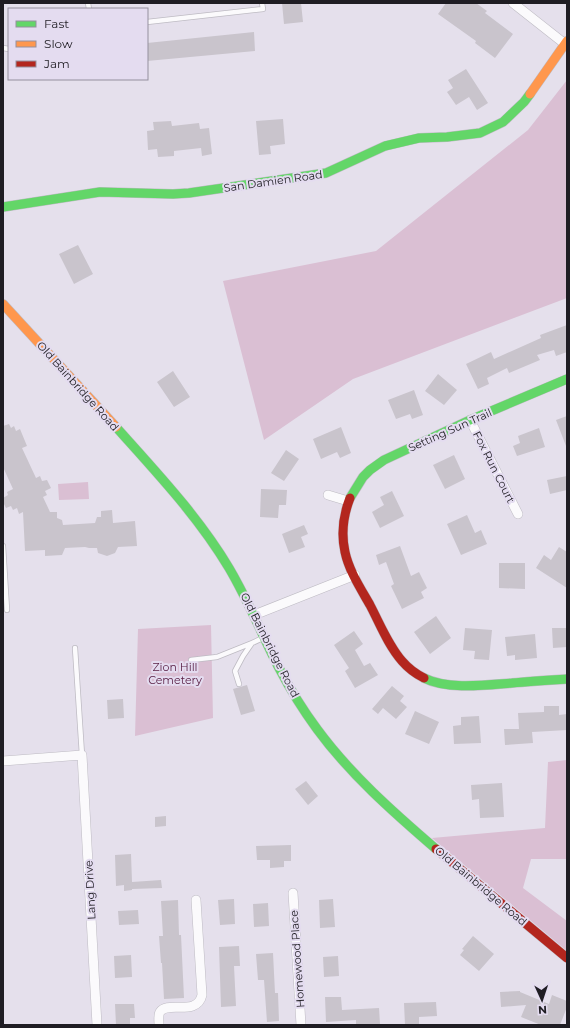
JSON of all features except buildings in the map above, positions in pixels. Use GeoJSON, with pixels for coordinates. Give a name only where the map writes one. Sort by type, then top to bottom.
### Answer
{"type":"FeatureCollection","features":[{"type":"Feature","properties":{"kind":"street"},"geometry":{"type":"LineString","coordinates":[[513,3],[566,42]]}},
{"type":"Feature","properties":{"kind":"street","name":"San Damien Road"},"geometry":{"type":"LineString","coordinates":[[3,207],[100,192],[189,193],[326,174],[385,146],[419,138],[447,137],[480,133],[503,122],[524,102],[566,42]]}},
{"type":"Feature","properties":{"kind":"street","name":"Old Bainbridge Road"},"geometry":{"type":"LineString","coordinates":[[3,304],[188,510],[205,532],[222,557],[244,595],[279,668],[295,696],[331,747],[396,813],[438,851],[567,958]]}},
{"type":"Feature","properties":{"kind":"street","name":"Setting Sun Trail"},"geometry":{"type":"LineString","coordinates":[[567,379],[470,420],[384,460],[364,476],[348,501],[345,509],[343,528],[346,558],[391,646],[399,658],[409,668],[428,680],[453,685],[488,685],[567,679]]}},
{"type":"Feature","properties":{"kind":"street","name":"Fox Run Court"},"geometry":{"type":"LineString","coordinates":[[470,420],[518,514]]}},
{"type":"Feature","properties":{"kind":"street"},"geometry":{"type":"LineString","coordinates":[[328,495],[348,501]]}},
{"type":"Feature","properties":{"kind":"street"},"geometry":{"type":"LineString","coordinates":[[254,615],[355,575]]}},
{"type":"Feature","properties":{"kind":"street"},"geometry":{"type":"LineString","coordinates":[[3,761],[82,755]]}},
{"type":"Feature","properties":{"kind":"street","name":"Lang Drive"},"geometry":{"type":"LineString","coordinates":[[82,755],[97,1025]]}},
{"type":"Feature","properties":{"kind":"street","name":"Homewood Place"},"geometry":{"type":"LineString","coordinates":[[293,893],[301,1025]]}},
{"type":"Feature","properties":{"kind":"street"},"geometry":{"type":"LineString","coordinates":[[159,1025],[161,1010],[167,1008],[192,1007],[198,1004],[202,995],[196,900]]}},
{"type":"Feature","properties":{"kind":"lane"},"geometry":{"type":"LineString","coordinates":[[148,22],[263,10],[262,3]]}},
{"type":"Feature","properties":{"kind":"lane"},"geometry":{"type":"LineString","coordinates":[[3,546],[7,610]]}},
{"type":"Feature","properties":{"kind":"lane"},"geometry":{"type":"LineString","coordinates":[[191,660],[217,656],[264,637]]}},
{"type":"Feature","properties":{"kind":"lane"},"geometry":{"type":"LineString","coordinates":[[239,684],[235,671],[252,643]]}},
{"type":"Feature","properties":{"kind":"lane"},"geometry":{"type":"LineString","coordinates":[[75,648],[82,755]]}},
{"type":"Feature","properties":{"kind":"green space"},"geometry":{"type":"Polygon","coordinates":[[[567,80],[567,298],[353,379],[264,440],[223,281],[376,251],[528,130],[567,80]]]}},
{"type":"Feature","properties":{"kind":"green space"},"geometry":{"type":"Polygon","coordinates":[[[88,482],[89,499],[59,500],[58,484],[88,482]]]}},
{"type":"Feature","properties":{"kind":"green space","name":"Zion Hill Cemetery"},"geometry":{"type":"Polygon","coordinates":[[[211,625],[213,718],[135,736],[138,629],[211,625]]]}},
{"type":"Feature","properties":{"kind":"green space"},"geometry":{"type":"Polygon","coordinates":[[[567,760],[567,859],[531,859],[523,888],[567,921],[567,951],[432,838],[545,828],[548,762],[567,760]]]}},
{"type":"Feature","properties":{"kind":"traffic: fast"},"geometry":{"type":"LineString","coordinates":[[3,207],[100,192],[189,193],[326,173],[385,146],[419,138],[447,137],[480,133],[503,122],[524,102],[530,94]]}},
{"type":"Feature","properties":{"kind":"traffic: fast"},"geometry":{"type":"LineString","coordinates":[[350,498],[363,477],[384,460],[470,420],[567,379]]}},
{"type":"Feature","properties":{"kind":"traffic: fast"},"geometry":{"type":"LineString","coordinates":[[116,427],[176,495],[217,549],[242,592],[283,676],[317,729],[343,762],[388,807],[436,849]]}},
{"type":"Feature","properties":{"kind":"traffic: fast"},"geometry":{"type":"LineString","coordinates":[[424,678],[433,682],[467,686],[567,679]]}},
{"type":"Feature","properties":{"kind":"traffic: slow"},"geometry":{"type":"LineString","coordinates":[[530,94],[567,41]]}},
{"type":"Feature","properties":{"kind":"traffic: slow"},"geometry":{"type":"LineString","coordinates":[[3,304],[116,427]]}},
{"type":"Feature","properties":{"kind":"traffic: jam"},"geometry":{"type":"LineString","coordinates":[[350,498],[344,518],[343,532],[345,552],[349,566],[392,648],[407,666],[424,678]]}},
{"type":"Feature","properties":{"kind":"traffic: jam"},"geometry":{"type":"LineString","coordinates":[[436,849],[567,958]]}}]}
